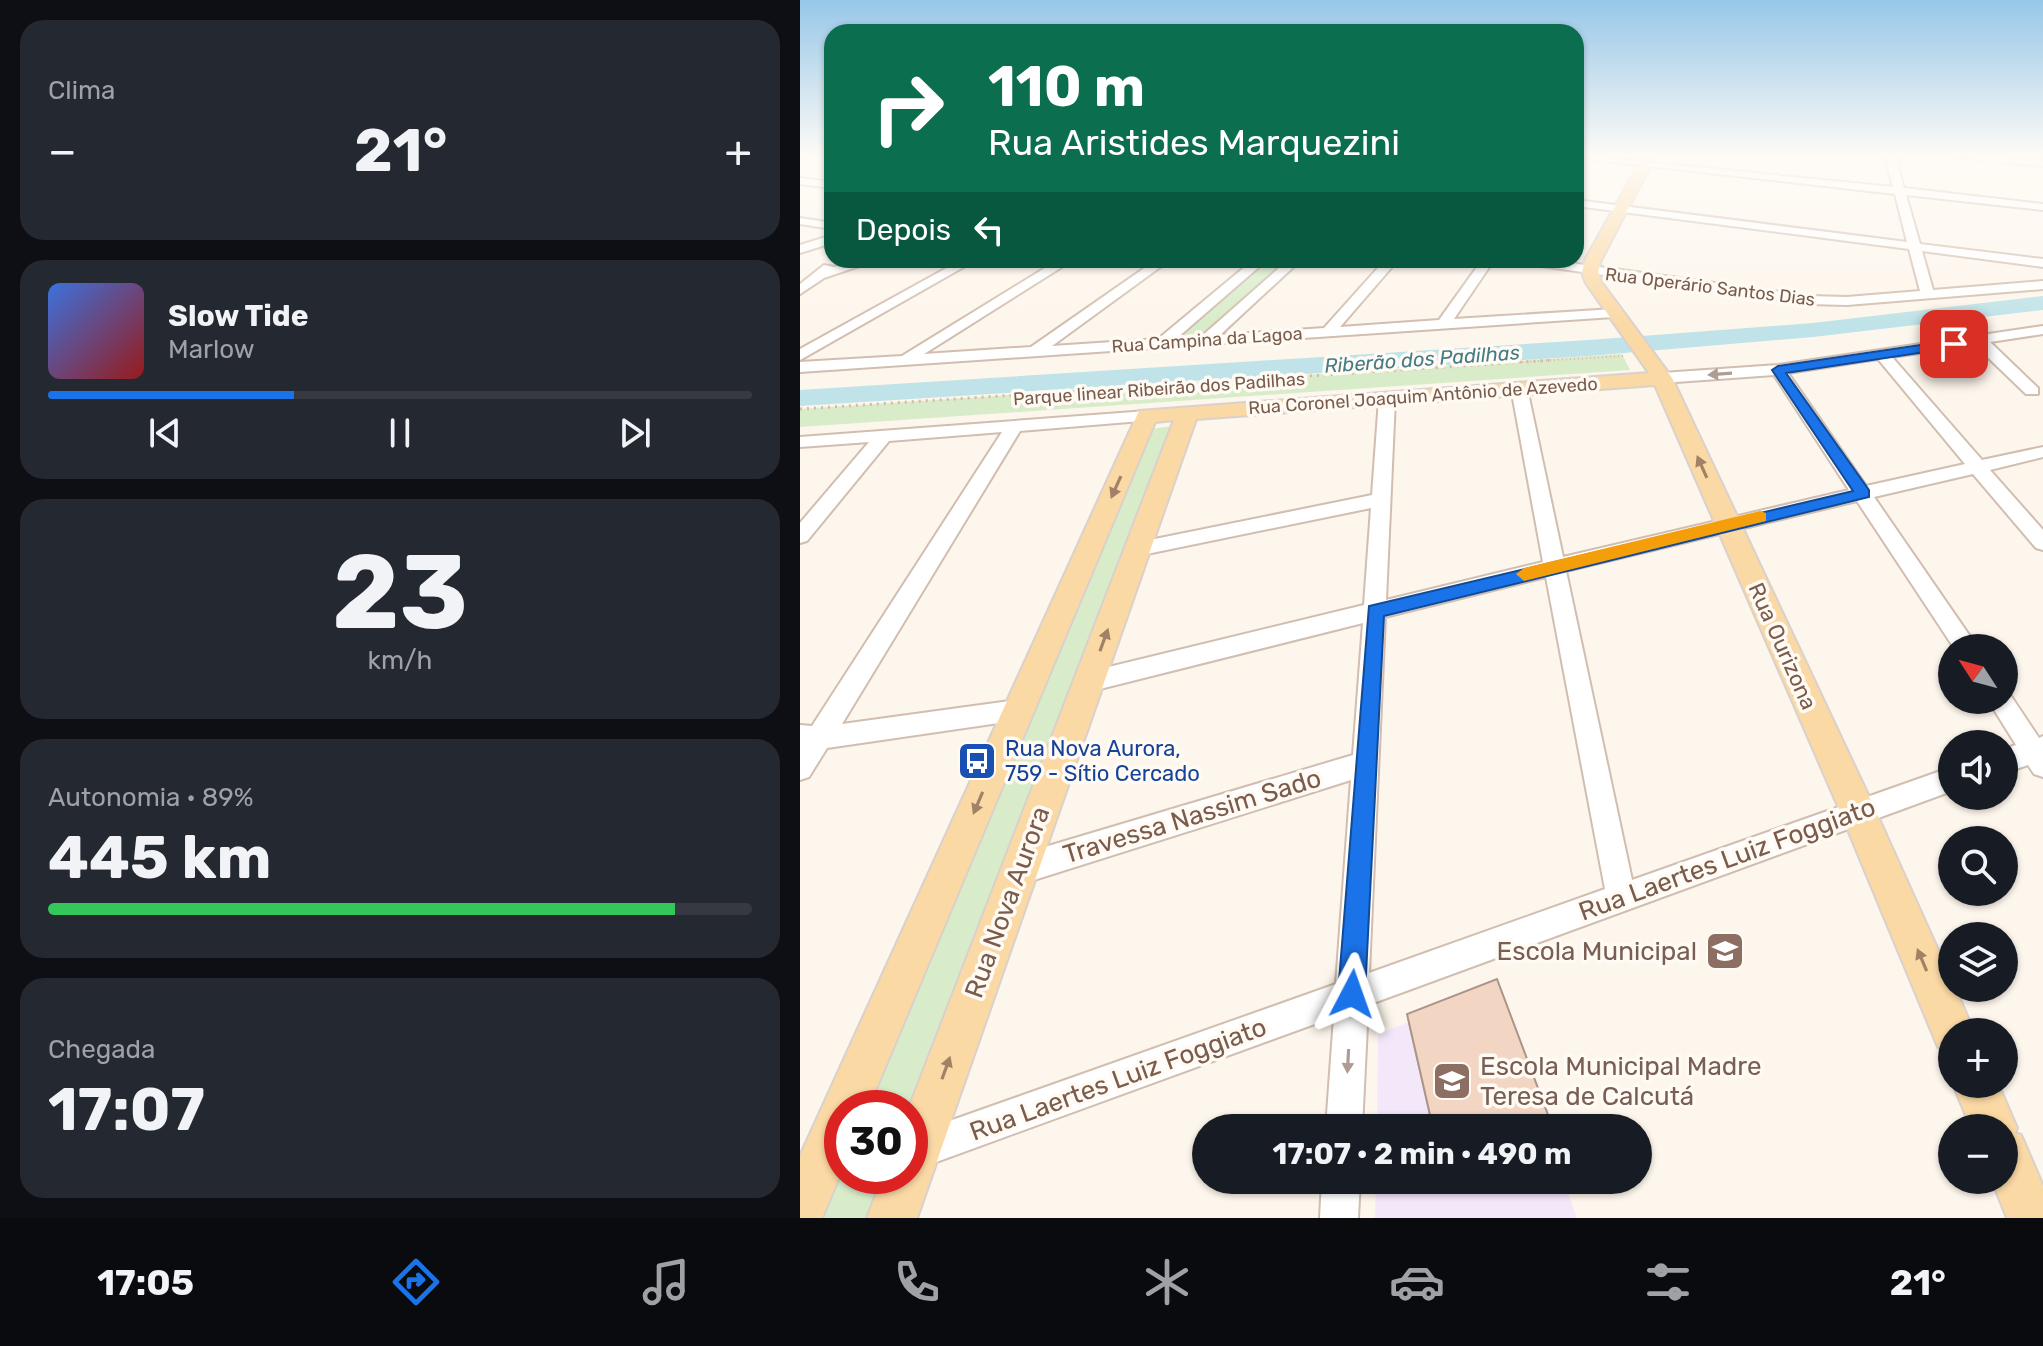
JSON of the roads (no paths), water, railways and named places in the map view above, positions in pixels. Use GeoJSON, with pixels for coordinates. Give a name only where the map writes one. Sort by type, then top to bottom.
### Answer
{"type":"FeatureCollection","features":[{"type":"Feature","properties":{"kind":"main road"},"geometry":{"type":"LineString","coordinates":[[1590,272],[1593,260],[1620,212]]}},
{"type":"Feature","properties":{"kind":"main road","name":"Rua Ourizona"},"geometry":{"type":"LineString","coordinates":[[1590,272],[1599,292],[1627,330],[1728,524],[1858,811],[1947,1018]]}},
{"type":"Feature","properties":{"kind":"main road","name":"Rua Coronel Joaquim Antônio de Azevedo"},"geometry":{"type":"LineString","coordinates":[[1147,416],[1387,399],[1650,375]]}},
{"type":"Feature","properties":{"kind":"main road","name":"Rua Nova Aurora"},"geometry":{"type":"LineString","coordinates":[[928,1118],[1188,412]]}},
{"type":"Feature","properties":{"kind":"main road"},"geometry":{"type":"LineString","coordinates":[[853,1090],[1147,416]]}},
{"type":"Feature","properties":{"kind":"main road"},"geometry":{"type":"LineString","coordinates":[[801,1209],[824,1156]]}},
{"type":"Feature","properties":{"kind":"main road"},"geometry":{"type":"LineString","coordinates":[[2018,1185],[2032,1218]]}},
{"type":"Feature","properties":{"kind":"main road","name":"Rua Nova Aurora"},"geometry":{"type":"LineString","coordinates":[[892,1218],[901,1194]]}},
{"type":"Feature","properties":{"kind":"street"},"geometry":{"type":"LineString","coordinates":[[1644,212],[2043,263]]}},
{"type":"Feature","properties":{"kind":"street"},"geometry":{"type":"LineString","coordinates":[[1905,212],[1927,294]]}},
{"type":"Feature","properties":{"kind":"street"},"geometry":{"type":"LineString","coordinates":[[800,221],[824,225]]}},
{"type":"Feature","properties":{"kind":"street"},"geometry":{"type":"LineString","coordinates":[[800,249],[824,242]]}},
{"type":"Feature","properties":{"kind":"street"},"geometry":{"type":"LineString","coordinates":[[800,290],[828,268]]}},
{"type":"Feature","properties":{"kind":"street"},"geometry":{"type":"LineString","coordinates":[[819,275],[843,268]]}},
{"type":"Feature","properties":{"kind":"street"},"geometry":{"type":"LineString","coordinates":[[800,355],[956,268]]}},
{"type":"Feature","properties":{"kind":"street"},"geometry":{"type":"LineString","coordinates":[[904,360],[1054,268]]}},
{"type":"Feature","properties":{"kind":"street"},"geometry":{"type":"LineString","coordinates":[[1034,351],[1153,268]]}},
{"type":"Feature","properties":{"kind":"street"},"geometry":{"type":"LineString","coordinates":[[1162,343],[1251,268]]}},
{"type":"Feature","properties":{"kind":"street"},"geometry":{"type":"LineString","coordinates":[[1206,340],[1286,268]]}},
{"type":"Feature","properties":{"kind":"street"},"geometry":{"type":"LineString","coordinates":[[1328,332],[1385,268]]}},
{"type":"Feature","properties":{"kind":"street"},"geometry":{"type":"LineString","coordinates":[[1444,324],[1482,268]]}},
{"type":"Feature","properties":{"kind":"street","name":"Rua Operário Santos Dias"},"geometry":{"type":"LineString","coordinates":[[1567,268],[1808,300],[2043,285]]}},
{"type":"Feature","properties":{"kind":"street","name":"Rua Campina da Lagoa"},"geometry":{"type":"LineString","coordinates":[[800,367],[1614,313]]}},
{"type":"Feature","properties":{"kind":"street","name":"Rua Coronel Joaquim Antônio de Azevedo"},"geometry":{"type":"LineString","coordinates":[[1650,375],[1778,370],[2043,330]]}},
{"type":"Feature","properties":{"kind":"street"},"geometry":{"type":"LineString","coordinates":[[1979,340],[2032,391]]}},
{"type":"Feature","properties":{"kind":"street"},"geometry":{"type":"LineString","coordinates":[[1882,355],[2043,543]]}},
{"type":"Feature","properties":{"kind":"street"},"geometry":{"type":"LineString","coordinates":[[1778,370],[1957,634]]}},
{"type":"Feature","properties":{"kind":"street"},"geometry":{"type":"LineString","coordinates":[[1519,388],[1621,897]]}},
{"type":"Feature","properties":{"kind":"street"},"geometry":{"type":"LineString","coordinates":[[1345,1114],[1387,399]]}},
{"type":"Feature","properties":{"kind":"street","name":"Rua Coronel Joaquim Antônio de Azevedo"},"geometry":{"type":"LineString","coordinates":[[800,442],[1147,416]]}},
{"type":"Feature","properties":{"kind":"street"},"geometry":{"type":"LineString","coordinates":[[800,768],[809,737],[1014,427]]}},
{"type":"Feature","properties":{"kind":"street"},"geometry":{"type":"LineString","coordinates":[[800,536],[883,437]]}},
{"type":"Feature","properties":{"kind":"street"},"geometry":{"type":"LineString","coordinates":[[1088,682],[1728,524],[2043,452]]}},
{"type":"Feature","properties":{"kind":"street"},"geometry":{"type":"LineString","coordinates":[[1137,549],[1380,500]]}},
{"type":"Feature","properties":{"kind":"street"},"geometry":{"type":"LineString","coordinates":[[809,737],[1017,711]]}},
{"type":"Feature","properties":{"kind":"street"},"geometry":{"type":"LineString","coordinates":[[2010,714],[2040,754],[2018,758]]}},
{"type":"Feature","properties":{"kind":"street","name":"Travessa Nassim Sado"},"geometry":{"type":"LineString","coordinates":[[1018,870],[1367,763]]}},
{"type":"Feature","properties":{"kind":"street","name":"Rua Laertes Luiz Foggiato"},"geometry":{"type":"LineString","coordinates":[[928,1158],[1352,994],[1938,784]]}},
{"type":"Feature","properties":{"kind":"street"},"geometry":{"type":"LineString","coordinates":[[1339,1218],[1340,1194]]}},
{"type":"Feature","properties":{"kind":"waterway","name":"Riberão dos Padilhas"},"geometry":{"type":"LineString","coordinates":[[800,398],[1589,348],[1813,330],[2043,303]]}},
{"type":"Feature","properties":{"kind":"place","name":"Rua Nova Aurora, 759 - Sítio Cercado"},"geometry":{"type":"Point","coordinates":[977,761]}},
{"type":"Feature","properties":{"kind":"place","name":"Escola Municipal"},"geometry":{"type":"Point","coordinates":[1725,951]}},
{"type":"Feature","properties":{"kind":"place","name":"Escola Municipal Madre Teresa de Calcutá"},"geometry":{"type":"Point","coordinates":[1452,1081]}}]}
